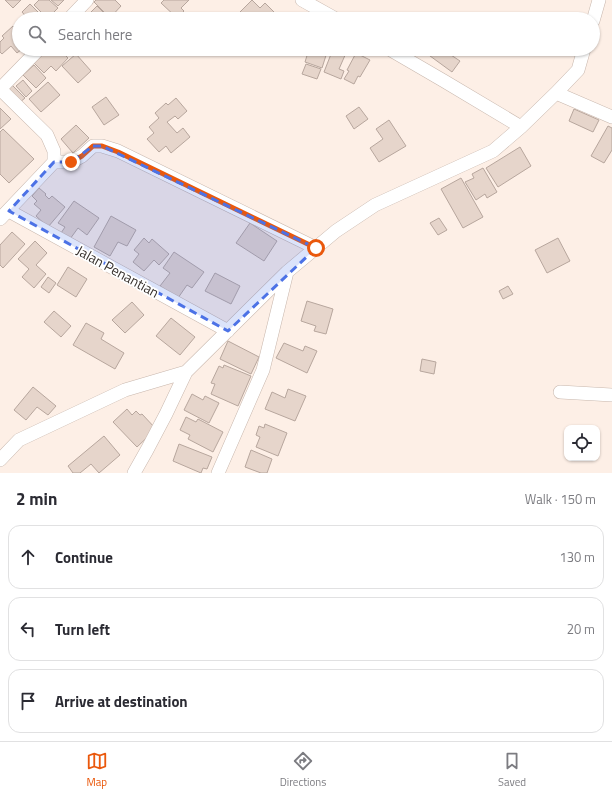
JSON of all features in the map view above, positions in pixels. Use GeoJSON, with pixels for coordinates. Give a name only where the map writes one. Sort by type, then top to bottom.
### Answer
{"type":"FeatureCollection","features":[{"type":"Feature","properties":{"kind":"street"},"geometry":{"type":"LineString","coordinates":[[75,12],[87,0]]}},
{"type":"Feature","properties":{"kind":"street"},"geometry":{"type":"LineString","coordinates":[[302,0],[323,12]]}},
{"type":"Feature","properties":{"kind":"street"},"geometry":{"type":"LineString","coordinates":[[595,12],[599,0]]}},
{"type":"Feature","properties":{"kind":"street"},"geometry":{"type":"LineString","coordinates":[[4,215],[54,162],[54,151],[47,134],[0,89],[32,56]]}},
{"type":"Feature","properties":{"kind":"street"},"geometry":{"type":"LineString","coordinates":[[401,56],[521,127]]}},
{"type":"Feature","properties":{"kind":"street"},"geometry":{"type":"LineString","coordinates":[[134,473],[163,420],[186,372],[287,272],[336,231],[375,205],[493,151],[521,127],[578,70],[582,56]]}},
{"type":"Feature","properties":{"kind":"street"},"geometry":{"type":"LineString","coordinates":[[556,93],[612,117]]}},
{"type":"Feature","properties":{"kind":"street"},"geometry":{"type":"LineString","coordinates":[[54,162],[71,162],[82,156],[93,146],[102,146],[124,154],[316,248]]}},
{"type":"Feature","properties":{"kind":"street","name":"Jalan Penantian"},"geometry":{"type":"LineString","coordinates":[[4,215],[228,331]]}},
{"type":"Feature","properties":{"kind":"street"},"geometry":{"type":"LineString","coordinates":[[218,473],[263,370],[287,272]]}},
{"type":"Feature","properties":{"kind":"street"},"geometry":{"type":"LineString","coordinates":[[0,460],[19,440],[124,390],[186,372]]}},
{"type":"Feature","properties":{"kind":"street"},"geometry":{"type":"LineString","coordinates":[[560,392],[612,395]]}},
{"type":"Feature","properties":{"kind":"highlighted area"},"geometry":{"type":"Polygon","coordinates":[[[93,146],[102,146],[316,248],[228,331],[9,211],[54,162],[71,162],[93,146]]]}},
{"type":"Feature","properties":{"kind":"building"},"geometry":{"type":"Polygon","coordinates":[[[5,0],[21,0],[13,8],[5,0]]]}},
{"type":"Feature","properties":{"kind":"building"},"geometry":{"type":"Polygon","coordinates":[[[39,0],[49,0],[58,8],[54,12],[41,12],[34,5],[39,0]]]}},
{"type":"Feature","properties":{"kind":"building"},"geometry":{"type":"Polygon","coordinates":[[[51,0],[64,0],[58,6],[51,0]]]}},
{"type":"Feature","properties":{"kind":"building"},"geometry":{"type":"Polygon","coordinates":[[[96,0],[115,0],[121,6],[116,12],[104,12],[94,2],[96,0]]]}},
{"type":"Feature","properties":{"kind":"building"},"geometry":{"type":"Polygon","coordinates":[[[164,0],[189,0],[181,8],[184,11],[183,12],[171,12],[161,3],[164,0]]]}},
{"type":"Feature","properties":{"kind":"building"},"geometry":{"type":"Polygon","coordinates":[[[252,0],[260,8],[265,3],[274,12],[240,12],[252,0]]]}},
{"type":"Feature","properties":{"kind":"building"},"geometry":{"type":"Polygon","coordinates":[[[30,4],[38,12],[22,12],[30,4]]]}},
{"type":"Feature","properties":{"kind":"building"},"geometry":{"type":"Polygon","coordinates":[[[97,6],[103,12],[91,12],[97,6]]]}},
{"type":"Feature","properties":{"kind":"building"},"geometry":{"type":"Polygon","coordinates":[[[12,27],[12,47],[11,46],[2,54],[0,52],[0,42],[4,38],[2,36],[12,27]]]}},
{"type":"Feature","properties":{"kind":"building"},"geometry":{"type":"Polygon","coordinates":[[[33,56],[66,56],[68,58],[56,71],[51,66],[44,73],[30,59],[33,56]]]}},
{"type":"Feature","properties":{"kind":"building"},"geometry":{"type":"Polygon","coordinates":[[[74,56],[78,56],[91,71],[78,83],[62,66],[74,56]]]}},
{"type":"Feature","properties":{"kind":"building"},"geometry":{"type":"Polygon","coordinates":[[[307,56],[326,56],[322,68],[305,62],[307,56]]]}},
{"type":"Feature","properties":{"kind":"building"},"geometry":{"type":"Polygon","coordinates":[[[330,56],[345,56],[339,69],[344,71],[341,79],[324,72],[330,56]]]}},
{"type":"Feature","properties":{"kind":"building"},"geometry":{"type":"Polygon","coordinates":[[[354,56],[362,56],[370,60],[354,84],[344,79],[349,71],[347,70],[354,56]]]}},
{"type":"Feature","properties":{"kind":"building"},"geometry":{"type":"Polygon","coordinates":[[[430,56],[452,56],[460,61],[452,72],[430,56]]]}},
{"type":"Feature","properties":{"kind":"building"},"geometry":{"type":"Polygon","coordinates":[[[306,64],[321,69],[317,79],[302,74],[306,64]]]}},
{"type":"Feature","properties":{"kind":"building"},"geometry":{"type":"Polygon","coordinates":[[[34,65],[46,78],[36,88],[23,75],[34,65]]]}},
{"type":"Feature","properties":{"kind":"building"},"geometry":{"type":"Polygon","coordinates":[[[23,80],[32,91],[26,97],[16,86],[23,80]]]}},
{"type":"Feature","properties":{"kind":"building"},"geometry":{"type":"Polygon","coordinates":[[[9,82],[25,98],[19,103],[3,88],[9,82]]]}},
{"type":"Feature","properties":{"kind":"building"},"geometry":{"type":"Polygon","coordinates":[[[48,82],[60,95],[41,112],[29,99],[48,82]]]}},
{"type":"Feature","properties":{"kind":"building"},"geometry":{"type":"Polygon","coordinates":[[[106,97],[119,115],[104,125],[92,107],[106,97]]]}},
{"type":"Feature","properties":{"kind":"building"},"geometry":{"type":"Polygon","coordinates":[[[176,98],[187,111],[178,119],[175,116],[167,122],[177,133],[183,128],[190,137],[171,153],[166,146],[159,152],[147,139],[154,133],[149,127],[159,118],[155,113],[166,103],[168,105],[176,98]]]}},
{"type":"Feature","properties":{"kind":"building"},"geometry":{"type":"Polygon","coordinates":[[[359,107],[368,119],[354,129],[346,116],[359,107]]]}},
{"type":"Feature","properties":{"kind":"building"},"geometry":{"type":"Polygon","coordinates":[[[0,108],[11,119],[0,129],[0,108]]]}},
{"type":"Feature","properties":{"kind":"building"},"geometry":{"type":"Polygon","coordinates":[[[574,109],[599,120],[593,132],[569,121],[574,109]]]}},
{"type":"Feature","properties":{"kind":"building"},"geometry":{"type":"Polygon","coordinates":[[[389,120],[406,146],[379,162],[370,148],[383,139],[376,129],[389,120]]]}},
{"type":"Feature","properties":{"kind":"building"},"geometry":{"type":"Polygon","coordinates":[[[76,125],[89,138],[73,153],[61,139],[76,125]]]}},
{"type":"Feature","properties":{"kind":"building"},"geometry":{"type":"Polygon","coordinates":[[[608,126],[612,128],[612,150],[604,163],[591,156],[608,126]]]}},
{"type":"Feature","properties":{"kind":"building"},"geometry":{"type":"Polygon","coordinates":[[[3,129],[34,159],[9,183],[0,174],[0,132],[3,129]]]}},
{"type":"Feature","properties":{"kind":"building"},"geometry":{"type":"Polygon","coordinates":[[[520,147],[531,166],[498,187],[486,168],[520,147]]]}},
{"type":"Feature","properties":{"kind":"building"},"geometry":{"type":"Polygon","coordinates":[[[483,168],[497,192],[487,198],[485,194],[476,200],[465,182],[474,178],[472,174],[483,168]]]}},
{"type":"Feature","properties":{"kind":"building"},"geometry":{"type":"Polygon","coordinates":[[[461,178],[483,217],[463,228],[441,189],[461,178]]]}},
{"type":"Feature","properties":{"kind":"building"},"geometry":{"type":"Polygon","coordinates":[[[39,188],[49,199],[52,196],[65,207],[48,227],[36,216],[41,210],[34,204],[37,201],[32,196],[39,188]]]}},
{"type":"Feature","properties":{"kind":"building"},"geometry":{"type":"Polygon","coordinates":[[[74,201],[99,218],[87,235],[78,228],[70,239],[61,233],[65,227],[58,223],[74,201]]]}},
{"type":"Feature","properties":{"kind":"building"},"geometry":{"type":"Polygon","coordinates":[[[111,216],[136,230],[127,246],[118,242],[110,256],[94,247],[111,216]]]}},
{"type":"Feature","properties":{"kind":"building"},"geometry":{"type":"Polygon","coordinates":[[[439,218],[447,230],[438,235],[430,223],[439,218]]]}},
{"type":"Feature","properties":{"kind":"building"},"geometry":{"type":"Polygon","coordinates":[[[250,223],[277,241],[264,261],[236,243],[250,223]]]}},
{"type":"Feature","properties":{"kind":"building"},"geometry":{"type":"Polygon","coordinates":[[[12,232],[25,244],[3,268],[0,265],[0,245],[12,232]]]}},
{"type":"Feature","properties":{"kind":"building"},"geometry":{"type":"Polygon","coordinates":[[[144,238],[149,243],[152,239],[169,254],[159,265],[154,260],[144,271],[133,262],[139,254],[134,250],[144,238]]]}},
{"type":"Feature","properties":{"kind":"building"},"geometry":{"type":"Polygon","coordinates":[[[558,238],[570,261],[547,273],[535,250],[558,238]]]}},
{"type":"Feature","properties":{"kind":"building"},"geometry":{"type":"Polygon","coordinates":[[[35,241],[47,253],[36,265],[46,274],[34,288],[22,277],[29,269],[18,259],[35,241]]]}},
{"type":"Feature","properties":{"kind":"building"},"geometry":{"type":"Polygon","coordinates":[[[174,252],[204,272],[192,288],[187,285],[178,298],[160,286],[170,273],[163,268],[174,252]]]}},
{"type":"Feature","properties":{"kind":"building"},"geometry":{"type":"Polygon","coordinates":[[[68,267],[87,279],[76,297],[57,285],[68,267]]]}},
{"type":"Feature","properties":{"kind":"building"},"geometry":{"type":"Polygon","coordinates":[[[215,273],[240,286],[231,304],[205,291],[215,273]]]}},
{"type":"Feature","properties":{"kind":"building"},"geometry":{"type":"Polygon","coordinates":[[[48,277],[56,283],[49,293],[41,287],[48,277]]]}},
{"type":"Feature","properties":{"kind":"building"},"geometry":{"type":"Polygon","coordinates":[[[508,286],[513,294],[503,299],[499,291],[508,286]]]}},
{"type":"Feature","properties":{"kind":"building"},"geometry":{"type":"Polygon","coordinates":[[[307,301],[333,309],[326,334],[314,331],[316,326],[301,321],[307,301]]]}},
{"type":"Feature","properties":{"kind":"building"},"geometry":{"type":"Polygon","coordinates":[[[132,302],[144,315],[125,333],[112,320],[132,302]]]}},
{"type":"Feature","properties":{"kind":"building"},"geometry":{"type":"Polygon","coordinates":[[[54,311],[71,326],[61,337],[44,322],[54,311]]]}},
{"type":"Feature","properties":{"kind":"building"},"geometry":{"type":"Polygon","coordinates":[[[171,318],[195,337],[180,355],[156,336],[171,318]]]}},
{"type":"Feature","properties":{"kind":"building"},"geometry":{"type":"Polygon","coordinates":[[[86,323],[104,333],[101,339],[124,353],[115,369],[73,345],[86,323]]]}},
{"type":"Feature","properties":{"kind":"building"},"geometry":{"type":"Polygon","coordinates":[[[228,341],[259,357],[251,374],[220,359],[228,341]]]}},
{"type":"Feature","properties":{"kind":"building"},"geometry":{"type":"Polygon","coordinates":[[[284,343],[303,351],[305,346],[317,351],[307,373],[276,358],[284,343]]]}},
{"type":"Feature","properties":{"kind":"building"},"geometry":{"type":"Polygon","coordinates":[[[422,359],[436,362],[434,374],[420,371],[422,359]]]}},
{"type":"Feature","properties":{"kind":"building"},"geometry":{"type":"Polygon","coordinates":[[[224,365],[251,376],[238,406],[211,394],[215,384],[211,383],[219,366],[223,368],[224,365]]]}},
{"type":"Feature","properties":{"kind":"building"},"geometry":{"type":"Polygon","coordinates":[[[33,387],[56,406],[48,415],[37,407],[26,420],[14,410],[33,387]]]}},
{"type":"Feature","properties":{"kind":"building"},"geometry":{"type":"Polygon","coordinates":[[[288,389],[306,396],[295,421],[265,409],[272,392],[285,398],[288,389]]]}},
{"type":"Feature","properties":{"kind":"building"},"geometry":{"type":"Polygon","coordinates":[[[192,394],[203,400],[205,396],[219,403],[209,423],[184,410],[192,394]]]}},
{"type":"Feature","properties":{"kind":"building"},"geometry":{"type":"Polygon","coordinates":[[[127,409],[132,415],[136,411],[140,415],[142,414],[156,429],[137,447],[113,422],[127,409]]]}},
{"type":"Feature","properties":{"kind":"building"},"geometry":{"type":"Polygon","coordinates":[[[186,417],[196,422],[198,419],[223,432],[213,452],[188,439],[190,435],[180,430],[186,417]]]}},
{"type":"Feature","properties":{"kind":"building"},"geometry":{"type":"Polygon","coordinates":[[[265,424],[287,433],[278,456],[256,447],[260,437],[256,435],[259,426],[264,428],[265,424]]]}},
{"type":"Feature","properties":{"kind":"building"},"geometry":{"type":"Polygon","coordinates":[[[104,436],[120,455],[99,473],[91,464],[80,473],[73,473],[68,466],[104,436]]]}},
{"type":"Feature","properties":{"kind":"building"},"geometry":{"type":"Polygon","coordinates":[[[179,444],[212,457],[207,469],[203,468],[201,473],[173,461],[179,444]]]}},
{"type":"Feature","properties":{"kind":"building"},"geometry":{"type":"Polygon","coordinates":[[[251,450],[272,459],[267,473],[261,473],[245,467],[251,450]]]}},
{"type":"Feature","properties":{"kind":"route"},"geometry":{"type":"LineString","coordinates":[[71,162],[82,156],[93,146],[102,146],[118,152],[316,248]]}}]}
